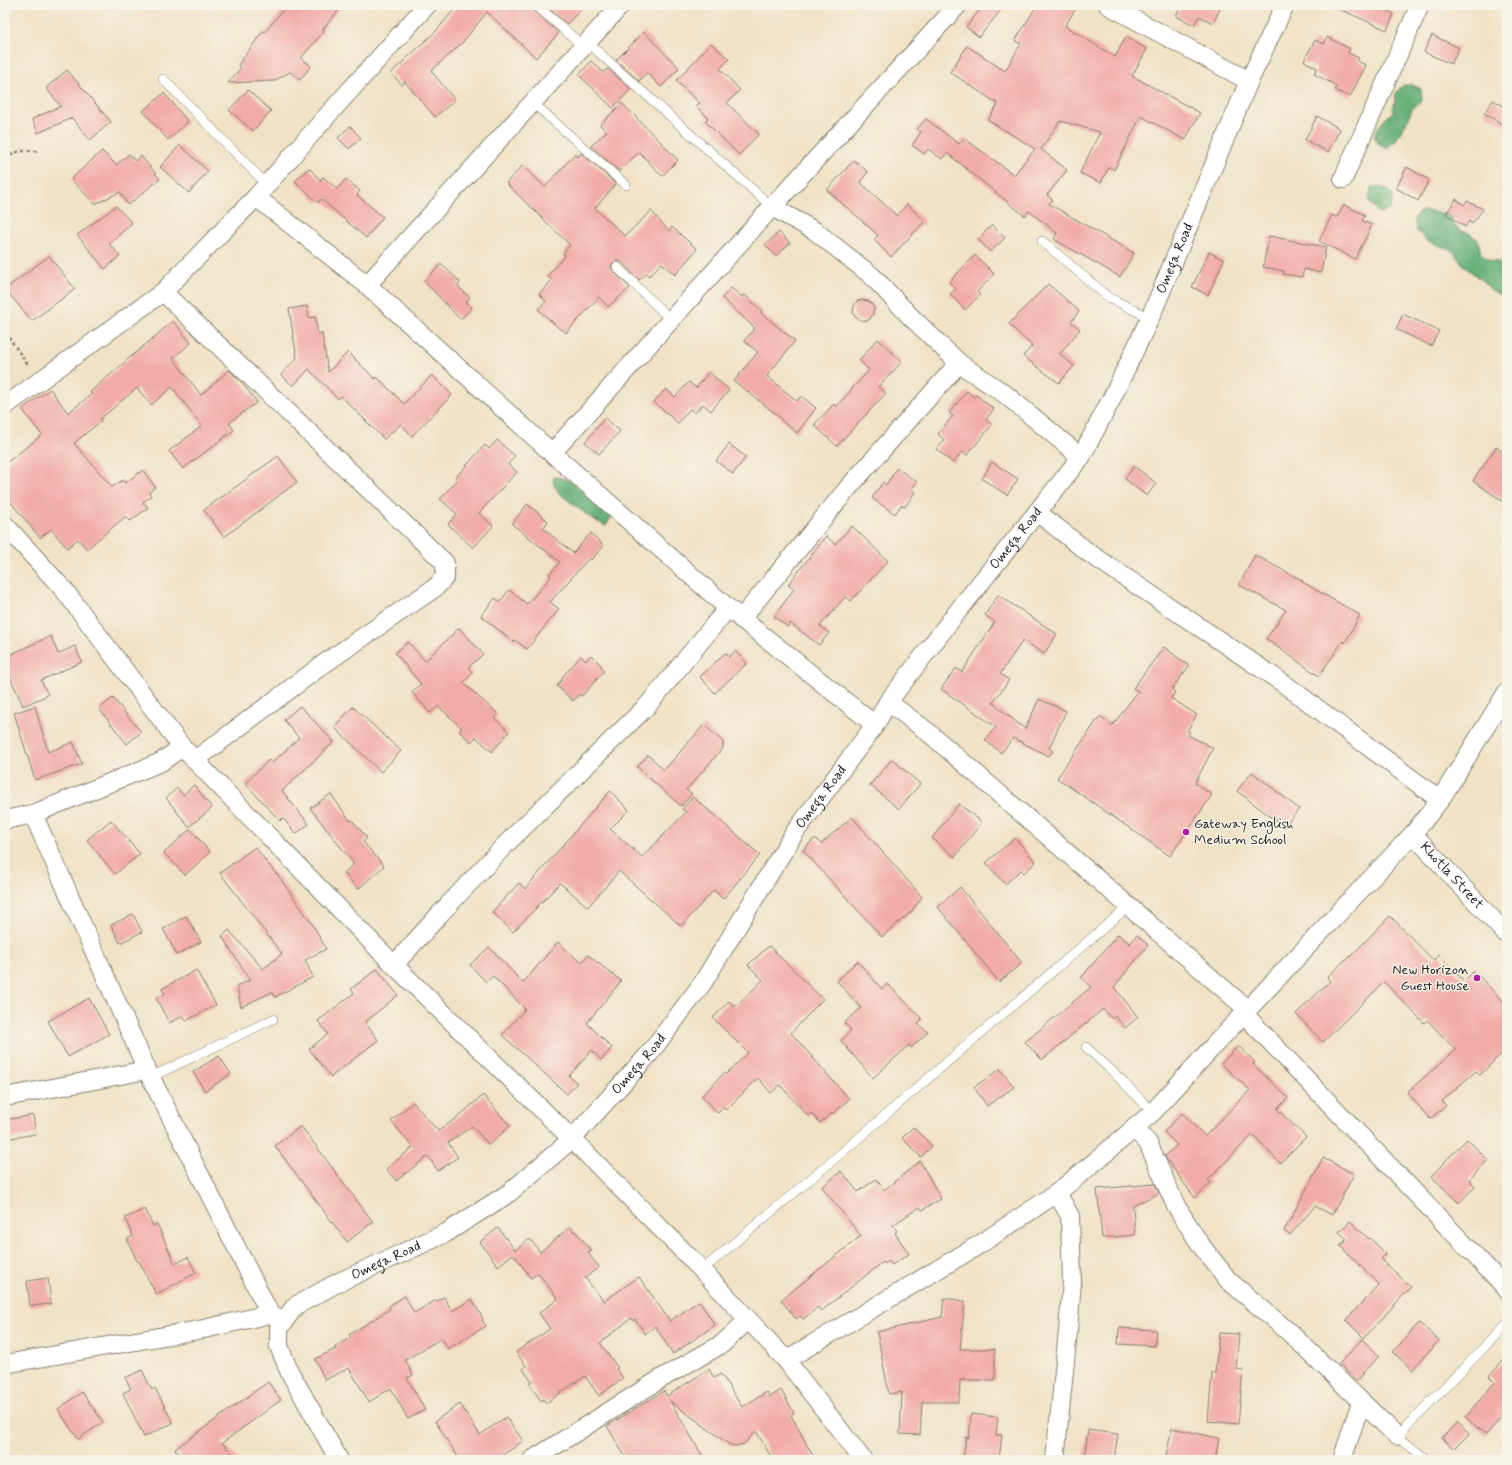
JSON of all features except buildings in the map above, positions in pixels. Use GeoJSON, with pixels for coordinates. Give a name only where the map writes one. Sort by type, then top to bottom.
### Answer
{"type":"FeatureCollection","features":[{"type":"Feature","properties":{"kind":"street"},"geometry":{"type":"LineString","coordinates":[[5,406],[163,292],[261,191],[427,5]]}},
{"type":"Feature","properties":{"kind":"street"},"geometry":{"type":"LineString","coordinates":[[367,285],[621,5]]}},
{"type":"Feature","properties":{"kind":"street"},"geometry":{"type":"LineString","coordinates":[[552,453],[772,207],[958,5]]}},
{"type":"Feature","properties":{"kind":"street"},"geometry":{"type":"LineString","coordinates":[[1108,5],[1249,81]]}},
{"type":"Feature","properties":{"kind":"street","name":"Omega Road"},"geometry":{"type":"LineString","coordinates":[[339,1460],[289,1371],[279,1346],[278,1318],[295,1306],[339,1282],[446,1233],[509,1193],[572,1139],[649,1054],[702,984],[795,832],[875,725],[888,702],[1080,457],[1112,398],[1150,318],[1249,81],[1285,5]]}},
{"type":"Feature","properties":{"kind":"street"},"geometry":{"type":"LineString","coordinates":[[1343,179],[1420,5]]}},
{"type":"Feature","properties":{"kind":"street"},"geometry":{"type":"LineString","coordinates":[[261,191],[552,453],[735,614],[875,725]]}},
{"type":"Feature","properties":{"kind":"street"},"geometry":{"type":"LineString","coordinates":[[772,207],[815,231],[871,275],[911,317],[959,362],[1006,395],[1080,457]]}},
{"type":"Feature","properties":{"kind":"street"},"geometry":{"type":"LineString","coordinates":[[163,292],[445,563],[445,577],[436,587],[325,663],[195,760]]}},
{"type":"Feature","properties":{"kind":"street"},"geometry":{"type":"LineString","coordinates":[[394,965],[439,914],[505,845],[648,705],[735,614],[959,362]]}},
{"type":"Feature","properties":{"kind":"street"},"geometry":{"type":"LineString","coordinates":[[1037,512],[1089,553],[1284,683],[1440,800]]}},
{"type":"Feature","properties":{"kind":"street"},"geometry":{"type":"LineString","coordinates":[[5,525],[65,591],[182,747],[394,965],[572,1139],[702,1270],[786,1360],[863,1460]]}},
{"type":"Feature","properties":{"kind":"street"},"geometry":{"type":"LineString","coordinates":[[786,1360],[982,1243],[1057,1193],[1153,1112],[1218,1040],[1414,834],[1440,800],[1507,692]]}},
{"type":"Feature","properties":{"kind":"street"},"geometry":{"type":"LineString","coordinates":[[888,702],[928,732],[1129,906],[1246,1012],[1507,1289]]}},
{"type":"Feature","properties":{"kind":"street"},"geometry":{"type":"LineString","coordinates":[[5,820],[33,814],[161,762],[182,747]]}},
{"type":"Feature","properties":{"kind":"street"},"geometry":{"type":"LineString","coordinates":[[5,1364],[204,1329],[278,1318],[149,1073],[33,814]]}},
{"type":"Feature","properties":{"kind":"street","name":"Khotla Street"},"geometry":{"type":"LineString","coordinates":[[1414,834],[1507,935]]}},
{"type":"Feature","properties":{"kind":"street"},"geometry":{"type":"LineString","coordinates":[[5,1097],[149,1073]]}},
{"type":"Feature","properties":{"kind":"street"},"geometry":{"type":"LineString","coordinates":[[1134,1128],[1148,1143],[1176,1206],[1200,1244],[1228,1280],[1290,1333],[1397,1436]]}},
{"type":"Feature","properties":{"kind":"street"},"geometry":{"type":"LineString","coordinates":[[1055,1460],[1072,1281],[1070,1216],[1057,1193]]}},
{"type":"Feature","properties":{"kind":"street"},"geometry":{"type":"LineString","coordinates":[[532,1460],[662,1378],[722,1344],[748,1320]]}},
{"type":"Feature","properties":{"kind":"street"},"geometry":{"type":"LineString","coordinates":[[1342,1460],[1361,1402]]}},
{"type":"Feature","properties":{"kind":"lane"},"geometry":{"type":"LineString","coordinates":[[536,5],[585,44],[772,207]]}},
{"type":"Feature","properties":{"kind":"lane"},"geometry":{"type":"LineString","coordinates":[[163,79],[261,191]]}},
{"type":"Feature","properties":{"kind":"lane"},"geometry":{"type":"LineString","coordinates":[[532,102],[626,185]]}},
{"type":"Feature","properties":{"kind":"lane"},"geometry":{"type":"LineString","coordinates":[[1042,242],[1108,297],[1150,318]]}},
{"type":"Feature","properties":{"kind":"lane"},"geometry":{"type":"LineString","coordinates":[[617,267],[671,320]]}},
{"type":"Feature","properties":{"kind":"lane"},"geometry":{"type":"LineString","coordinates":[[702,1270],[831,1162],[1129,906]]}},
{"type":"Feature","properties":{"kind":"lane"},"geometry":{"type":"LineString","coordinates":[[149,1073],[273,1019]]}},
{"type":"Feature","properties":{"kind":"lane"},"geometry":{"type":"LineString","coordinates":[[1086,1047],[1153,1112]]}},
{"type":"Feature","properties":{"kind":"lane"},"geometry":{"type":"LineString","coordinates":[[1427,1460],[1397,1436],[1507,1324]]}},
{"type":"Feature","properties":{"kind":"path"},"geometry":{"type":"LineString","coordinates":[[5,157],[20,151],[38,151]]}},
{"type":"Feature","properties":{"kind":"path"},"geometry":{"type":"LineString","coordinates":[[5,332],[40,381]]}},
{"type":"Feature","properties":{"kind":"green space"},"geometry":{"type":"Polygon","coordinates":[[[1403,85],[1412,85],[1421,89],[1422,100],[1412,109],[1409,118],[1395,141],[1387,148],[1378,143],[1374,136],[1377,129],[1393,112],[1396,93],[1403,85]]]}},
{"type":"Feature","properties":{"kind":"green space"},"geometry":{"type":"Polygon","coordinates":[[[1376,186],[1387,189],[1393,196],[1391,209],[1379,213],[1369,202],[1371,189],[1376,186]]]}},
{"type":"Feature","properties":{"kind":"green space"},"geometry":{"type":"Polygon","coordinates":[[[1425,211],[1446,214],[1453,219],[1451,223],[1478,240],[1481,254],[1491,261],[1507,264],[1507,299],[1492,291],[1465,267],[1453,251],[1427,241],[1417,231],[1414,219],[1419,212],[1425,211]]]}},
{"type":"Feature","properties":{"kind":"green space"},"geometry":{"type":"Polygon","coordinates":[[[554,477],[569,481],[592,498],[611,517],[606,526],[591,518],[559,493],[553,483],[554,477]]]}},
{"type":"Feature","properties":{"kind":"place","name":"Gateway English Medium School"},"geometry":{"type":"Point","coordinates":[1186,832]}},
{"type":"Feature","properties":{"kind":"place","name":"New Horizon Guest House"},"geometry":{"type":"Point","coordinates":[1477,978]}}]}
